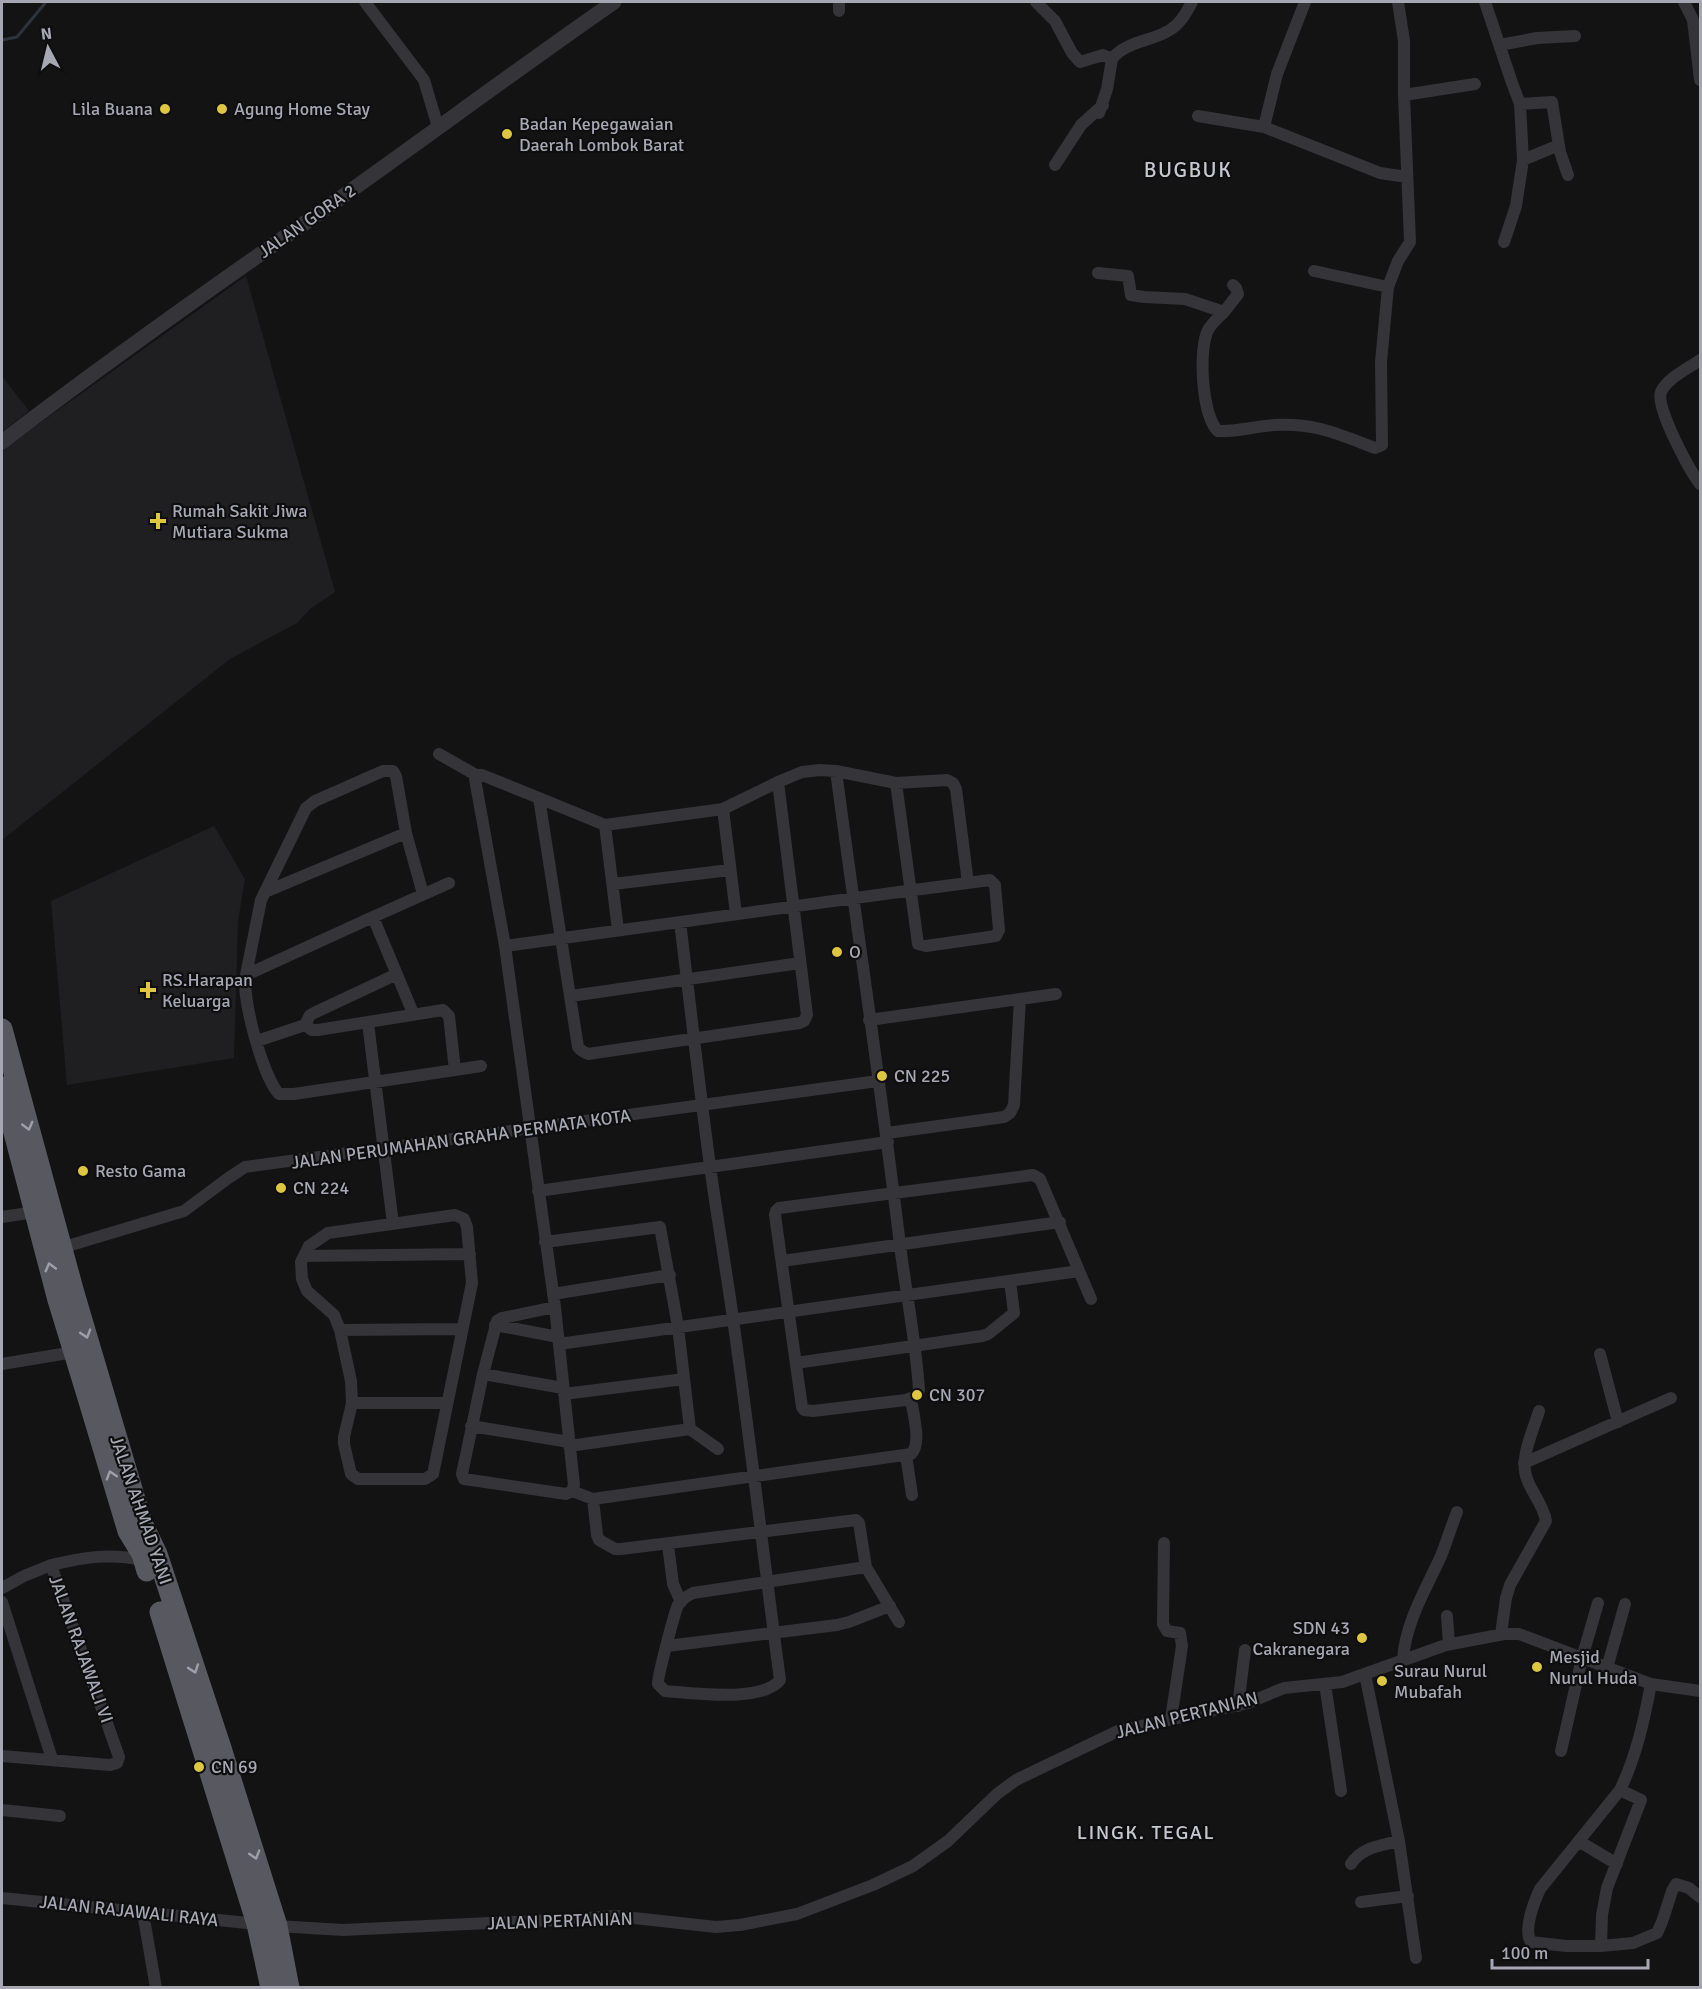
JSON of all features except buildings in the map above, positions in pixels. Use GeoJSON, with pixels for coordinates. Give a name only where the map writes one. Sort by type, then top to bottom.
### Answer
{"type":"FeatureCollection","features":[{"type":"Feature","properties":{"kind":"highway","name":"JALAN AHMAD YANI"},"geometry":{"type":"LineString","coordinates":[[2,1029],[7,1084],[61,1248],[66,1297],[135,1527],[221,1748],[267,1925],[289,1988]]}},
{"type":"Feature","properties":{"kind":"highway"},"geometry":{"type":"LineString","coordinates":[[7,1084],[35,1212],[66,1297],[74,1352],[135,1527]]}},
{"type":"Feature","properties":{"kind":"highway"},"geometry":{"type":"LineString","coordinates":[[267,1925],[271,1988]]}},
{"type":"Feature","properties":{"kind":"street"},"geometry":{"type":"LineString","coordinates":[[366,2],[424,80],[438,127]]}},
{"type":"Feature","properties":{"kind":"street","name":"JALAN GORA 2"},"geometry":{"type":"LineString","coordinates":[[2,442],[85,379],[614,2]]}},
{"type":"Feature","properties":{"kind":"street"},"geometry":{"type":"LineString","coordinates":[[1036,2],[1051,17],[1072,53],[1080,62],[1103,55],[1112,58]]}},
{"type":"Feature","properties":{"kind":"street"},"geometry":{"type":"LineString","coordinates":[[1096,118],[1103,105],[1112,58],[1124,49],[1168,31],[1183,17],[1192,2]]}},
{"type":"Feature","properties":{"kind":"street"},"geometry":{"type":"LineString","coordinates":[[1264,128],[1277,74],[1305,2]]}},
{"type":"Feature","properties":{"kind":"street"},"geometry":{"type":"LineString","coordinates":[[1233,285],[1238,294],[1208,330],[1202,360],[1205,391],[1215,429],[1220,432],[1274,425],[1309,425],[1375,448],[1379,447],[1383,442],[1381,371],[1388,287],[1398,261],[1410,242],[1404,41],[1398,2]]}},
{"type":"Feature","properties":{"kind":"street"},"geometry":{"type":"LineString","coordinates":[[1485,2],[1520,104],[1523,160],[1516,206],[1504,242]]}},
{"type":"Feature","properties":{"kind":"street"},"geometry":{"type":"LineString","coordinates":[[1684,2],[1693,20],[1701,80]]}},
{"type":"Feature","properties":{"kind":"street"},"geometry":{"type":"LineString","coordinates":[[1500,45],[1537,38],[1575,36]]}},
{"type":"Feature","properties":{"kind":"street"},"geometry":{"type":"LineString","coordinates":[[1404,95],[1475,84]]}},
{"type":"Feature","properties":{"kind":"street"},"geometry":{"type":"LineString","coordinates":[[1520,104],[1552,102],[1562,162],[1568,175]]}},
{"type":"Feature","properties":{"kind":"street"},"geometry":{"type":"LineString","coordinates":[[1055,165],[1081,125],[1103,105]]}},
{"type":"Feature","properties":{"kind":"street"},"geometry":{"type":"LineString","coordinates":[[1198,116],[1264,128],[1380,172],[1407,177]]}},
{"type":"Feature","properties":{"kind":"street"},"geometry":{"type":"LineString","coordinates":[[1523,160],[1559,145]]}},
{"type":"Feature","properties":{"kind":"street"},"geometry":{"type":"LineString","coordinates":[[1314,271],[1388,287]]}},
{"type":"Feature","properties":{"kind":"street"},"geometry":{"type":"LineString","coordinates":[[1098,273],[1128,276],[1131,295],[1185,299],[1224,312]]}},
{"type":"Feature","properties":{"kind":"street"},"geometry":{"type":"LineString","coordinates":[[1701,360],[1669,381],[1662,392],[1660,401],[1693,475],[1701,484]]}},
{"type":"Feature","properties":{"kind":"street"},"geometry":{"type":"LineString","coordinates":[[439,754],[476,775],[482,775],[605,825],[723,809],[802,772],[836,771],[896,783],[947,780],[953,783],[956,789],[968,883]]}},
{"type":"Feature","properties":{"kind":"street"},"geometry":{"type":"LineString","coordinates":[[423,894],[406,833],[393,771],[382,771],[315,801],[306,808],[261,900],[244,983],[246,1004],[271,1082],[279,1094],[294,1094],[482,1066]]}},
{"type":"Feature","properties":{"kind":"street"},"geometry":{"type":"LineString","coordinates":[[836,771],[869,1020],[888,1138],[894,1193],[900,1244],[919,1390],[917,1396],[912,1399],[813,1411],[804,1410],[802,1407],[775,1215],[779,1208],[894,1193],[1033,1175],[1040,1179],[1091,1299]]}},
{"type":"Feature","properties":{"kind":"street"},"geometry":{"type":"LineString","coordinates":[[476,775],[474,779],[505,946],[555,1307],[574,1485],[572,1491],[566,1494],[464,1479],[462,1474],[471,1426],[497,1321],[555,1307]]}},
{"type":"Feature","properties":{"kind":"street"},"geometry":{"type":"LineString","coordinates":[[539,798],[578,1047],[588,1054],[804,1021],[807,1015],[778,782]]}},
{"type":"Feature","properties":{"kind":"street"},"geometry":{"type":"LineString","coordinates":[[505,946],[853,898],[912,890],[990,880],[995,885],[999,930],[996,936],[921,945],[917,941],[912,890],[896,783]]}},
{"type":"Feature","properties":{"kind":"street"},"geometry":{"type":"LineString","coordinates":[[723,809],[736,914]]}},
{"type":"Feature","properties":{"kind":"street"},"geometry":{"type":"LineString","coordinates":[[605,825],[618,930]]}},
{"type":"Feature","properties":{"kind":"street"},"geometry":{"type":"LineString","coordinates":[[265,892],[406,833]]}},
{"type":"Feature","properties":{"kind":"street"},"geometry":{"type":"LineString","coordinates":[[613,884],[730,870]]}},
{"type":"Feature","properties":{"kind":"street"},"geometry":{"type":"LineString","coordinates":[[246,975],[449,884]]}},
{"type":"Feature","properties":{"kind":"street"},"geometry":{"type":"LineString","coordinates":[[373,917],[413,1013]]}},
{"type":"Feature","properties":{"kind":"street"},"geometry":{"type":"LineString","coordinates":[[680,922],[710,1167],[733,1320],[754,1476],[767,1581],[780,1680],[778,1683],[752,1693],[730,1696],[665,1690],[660,1687],[657,1677],[668,1646],[675,1611],[681,1602],[693,1593],[767,1581],[867,1567]]}},
{"type":"Feature","properties":{"kind":"street"},"geometry":{"type":"LineString","coordinates":[[571,996],[801,963]]}},
{"type":"Feature","properties":{"kind":"street"},"geometry":{"type":"LineString","coordinates":[[257,1041],[305,1025],[310,1015],[397,974]]}},
{"type":"Feature","properties":{"kind":"street"},"geometry":{"type":"LineString","coordinates":[[869,1020],[1056,994]]}},
{"type":"Feature","properties":{"kind":"street"},"geometry":{"type":"LineString","coordinates":[[538,1191],[710,1167],[1004,1117],[1010,1113],[1014,1105],[1020,999]]}},
{"type":"Feature","properties":{"kind":"street"},"geometry":{"type":"LineString","coordinates":[[305,1025],[312,1030],[318,1030],[438,1009],[449,1016],[455,1070]]}},
{"type":"Feature","properties":{"kind":"street"},"geometry":{"type":"LineString","coordinates":[[368,1023],[393,1224]]}},
{"type":"Feature","properties":{"kind":"street","name":"JALAN PERUMAHAN GRAHA PERMATA KOTA"},"geometry":{"type":"LineString","coordinates":[[61,1248],[178,1213],[191,1207],[240,1169],[878,1081]]}},
{"type":"Feature","properties":{"kind":"street"},"geometry":{"type":"LineString","coordinates":[[2,1217],[35,1212]]}},
{"type":"Feature","properties":{"kind":"street"},"geometry":{"type":"LineString","coordinates":[[455,1215],[464,1219],[470,1254],[471,1283],[433,1474],[425,1479],[358,1479],[353,1477],[344,1437],[352,1403],[351,1381],[340,1330],[334,1315],[307,1291],[302,1279],[301,1262],[309,1246],[316,1239],[328,1233],[393,1224],[455,1215]]}},
{"type":"Feature","properties":{"kind":"street"},"geometry":{"type":"LineString","coordinates":[[782,1261],[1060,1222]]}},
{"type":"Feature","properties":{"kind":"street"},"geometry":{"type":"LineString","coordinates":[[545,1242],[660,1227],[678,1327],[690,1429]]}},
{"type":"Feature","properties":{"kind":"street"},"geometry":{"type":"LineString","coordinates":[[304,1256],[470,1254]]}},
{"type":"Feature","properties":{"kind":"street"},"geometry":{"type":"LineString","coordinates":[[495,1325],[559,1340],[733,1320],[1079,1271]]}},
{"type":"Feature","properties":{"kind":"street"},"geometry":{"type":"LineString","coordinates":[[553,1294],[670,1275]]}},
{"type":"Feature","properties":{"kind":"street"},"geometry":{"type":"LineString","coordinates":[[796,1363],[988,1334],[1014,1313],[1010,1281]]}},
{"type":"Feature","properties":{"kind":"street"},"geometry":{"type":"LineString","coordinates":[[340,1330],[462,1329]]}},
{"type":"Feature","properties":{"kind":"street"},"geometry":{"type":"LineString","coordinates":[[2,1364],[74,1352]]}},
{"type":"Feature","properties":{"kind":"street"},"geometry":{"type":"LineString","coordinates":[[1600,1354],[1618,1422]]}},
{"type":"Feature","properties":{"kind":"street"},"geometry":{"type":"LineString","coordinates":[[483,1374],[564,1391],[684,1379]]}},
{"type":"Feature","properties":{"kind":"street"},"geometry":{"type":"LineString","coordinates":[[1524,1463],[1671,1398]]}},
{"type":"Feature","properties":{"kind":"street"},"geometry":{"type":"LineString","coordinates":[[572,1491],[593,1499],[911,1454],[917,1446],[912,1399]]}},
{"type":"Feature","properties":{"kind":"street"},"geometry":{"type":"LineString","coordinates":[[352,1403],[447,1403]]}},
{"type":"Feature","properties":{"kind":"street"},"geometry":{"type":"LineString","coordinates":[[1501,1634],[1510,1585],[1546,1521],[1545,1514],[1527,1479],[1524,1463],[1539,1411]]}},
{"type":"Feature","properties":{"kind":"street"},"geometry":{"type":"LineString","coordinates":[[471,1426],[569,1444],[690,1429],[718,1449]]}},
{"type":"Feature","properties":{"kind":"street"},"geometry":{"type":"LineString","coordinates":[[906,1455],[912,1495]]}},
{"type":"Feature","properties":{"kind":"street"},"geometry":{"type":"LineString","coordinates":[[593,1499],[597,1535],[603,1543],[615,1549],[668,1545],[856,1520],[859,1523],[867,1567],[899,1622]]}},
{"type":"Feature","properties":{"kind":"street"},"geometry":{"type":"LineString","coordinates":[[1403,1660],[1415,1611],[1443,1552],[1457,1512]]}},
{"type":"Feature","properties":{"kind":"street"},"geometry":{"type":"LineString","coordinates":[[1164,1543],[1163,1624],[1167,1631],[1180,1633],[1182,1646],[1171,1719]]}},
{"type":"Feature","properties":{"kind":"street"},"geometry":{"type":"LineString","coordinates":[[668,1545],[673,1584],[681,1602]]}},
{"type":"Feature","properties":{"kind":"street"},"geometry":{"type":"LineString","coordinates":[[51,1565],[107,1555],[147,1556]]}},
{"type":"Feature","properties":{"kind":"street","name":"JALAN RAJAWALI VI"},"geometry":{"type":"LineString","coordinates":[[2,1588],[51,1565],[118,1751],[118,1760],[111,1765],[52,1759]]}},
{"type":"Feature","properties":{"kind":"street"},"geometry":{"type":"LineString","coordinates":[[2,1602],[52,1759],[2,1755]]}},
{"type":"Feature","properties":{"kind":"street"},"geometry":{"type":"LineString","coordinates":[[1561,1751],[1582,1658],[1598,1603]]}},
{"type":"Feature","properties":{"kind":"street"},"geometry":{"type":"LineString","coordinates":[[1607,1668],[1625,1604]]}},
{"type":"Feature","properties":{"kind":"street"},"geometry":{"type":"LineString","coordinates":[[668,1646],[849,1622],[890,1606]]}},
{"type":"Feature","properties":{"kind":"street"},"geometry":{"type":"LineString","coordinates":[[1447,1616],[1449,1644]]}},
{"type":"Feature","properties":{"kind":"street","name":"JALAN PERTANIAN"},"geometry":{"type":"LineString","coordinates":[[267,1925],[319,1930],[367,1929],[608,1916],[716,1927],[778,1919],[809,1910],[863,1889],[913,1866],[941,1847],[997,1794],[1026,1774],[1118,1731],[1238,1706],[1284,1688],[1342,1682],[1449,1644],[1501,1634],[1519,1634],[1651,1684],[1701,1691]]}},
{"type":"Feature","properties":{"kind":"street"},"geometry":{"type":"LineString","coordinates":[[1238,1706],[1245,1650]]}},
{"type":"Feature","properties":{"kind":"street"},"geometry":{"type":"LineString","coordinates":[[1365,1674],[1399,1841],[1416,1958]]}},
{"type":"Feature","properties":{"kind":"street"},"geometry":{"type":"LineString","coordinates":[[1325,1684],[1341,1791]]}},
{"type":"Feature","properties":{"kind":"street"},"geometry":{"type":"LineString","coordinates":[[1651,1684],[1634,1755],[1620,1790],[1540,1889],[1534,1902],[1527,1935],[1531,1942],[1541,1944],[1602,1946],[1633,1943],[1656,1933],[1676,1884],[1689,1888],[1701,1897]]}},
{"type":"Feature","properties":{"kind":"street"},"geometry":{"type":"LineString","coordinates":[[1602,1946],[1602,1915],[1605,1895],[1641,1800],[1639,1797],[1620,1790]]}},
{"type":"Feature","properties":{"kind":"street"},"geometry":{"type":"LineString","coordinates":[[2,1810],[60,1816]]}},
{"type":"Feature","properties":{"kind":"street"},"geometry":{"type":"LineString","coordinates":[[1351,1864],[1363,1851],[1399,1841]]}},
{"type":"Feature","properties":{"kind":"street"},"geometry":{"type":"LineString","coordinates":[[1580,1842],[1617,1864]]}},
{"type":"Feature","properties":{"kind":"street"},"geometry":{"type":"LineString","coordinates":[[1361,1902],[1408,1896]]}},
{"type":"Feature","properties":{"kind":"street","name":"JALAN RAJAWALI RAYA"},"geometry":{"type":"LineString","coordinates":[[2,1898],[267,1925]]}},
{"type":"Feature","properties":{"kind":"street"},"geometry":{"type":"LineString","coordinates":[[143,1913],[156,1988]]}},
{"type":"Feature","properties":{"kind":"shaded area","name":"Rumah Sakit Jiwa Mutiara Sukma"},"geometry":{"type":"Polygon","coordinates":[[[246,276],[335,592],[310,609],[297,623],[230,659],[2,840],[2,450],[246,276]]]}},
{"type":"Feature","properties":{"kind":"shaded area"},"geometry":{"type":"Polygon","coordinates":[[[2,376],[29,411],[2,432],[2,376]]]}},
{"type":"Feature","properties":{"kind":"shaded area","name":"RS.Harapan Keluarga"},"geometry":{"type":"Polygon","coordinates":[[[214,826],[245,879],[238,921],[234,1058],[67,1085],[51,901],[214,826]]]}},
{"type":"Feature","properties":{"kind":"waterway"},"geometry":{"type":"LineString","coordinates":[[2,40],[17,37],[46,2]]}},
{"type":"Feature","properties":{"kind":"place","name":"Lila Buana"},"geometry":{"type":"Point","coordinates":[165,109]}},
{"type":"Feature","properties":{"kind":"place","name":"Agung Home Stay"},"geometry":{"type":"Point","coordinates":[222,109]}},
{"type":"Feature","properties":{"kind":"place","name":"Badan Kepegawaian Daerah Lombok Barat"},"geometry":{"type":"Point","coordinates":[507,134]}},
{"type":"Feature","properties":{"kind":"place","name":"Rumah Sakit Jiwa Mutiara Sukma"},"geometry":{"type":"Point","coordinates":[158,521]}},
{"type":"Feature","properties":{"kind":"place","name":"O"},"geometry":{"type":"Point","coordinates":[837,952]}},
{"type":"Feature","properties":{"kind":"place","name":"RS.Harapan Keluarga"},"geometry":{"type":"Point","coordinates":[148,990]}},
{"type":"Feature","properties":{"kind":"place","name":"CN 225"},"geometry":{"type":"Point","coordinates":[882,1076]}},
{"type":"Feature","properties":{"kind":"place","name":"Resto Gama"},"geometry":{"type":"Point","coordinates":[83,1171]}},
{"type":"Feature","properties":{"kind":"place","name":"CN 224"},"geometry":{"type":"Point","coordinates":[281,1188]}},
{"type":"Feature","properties":{"kind":"place","name":"CN 307"},"geometry":{"type":"Point","coordinates":[917,1395]}},
{"type":"Feature","properties":{"kind":"place","name":"SDN 43 Cakranegara"},"geometry":{"type":"Point","coordinates":[1362,1638]}},
{"type":"Feature","properties":{"kind":"place","name":"Mesjid Nurul Huda"},"geometry":{"type":"Point","coordinates":[1537,1667]}},
{"type":"Feature","properties":{"kind":"place","name":"Surau Nurul Mubafah"},"geometry":{"type":"Point","coordinates":[1382,1681]}},
{"type":"Feature","properties":{"kind":"place","name":"CN 69"},"geometry":{"type":"Point","coordinates":[199,1767]}},
{"type":"Feature","properties":{"kind":"district","name":"BUGBUK"},"geometry":{"type":"Point","coordinates":[1188,170]}},
{"type":"Feature","properties":{"kind":"district","name":"LINGK. TEGAL"},"geometry":{"type":"Point","coordinates":[1146,1832]}}]}
